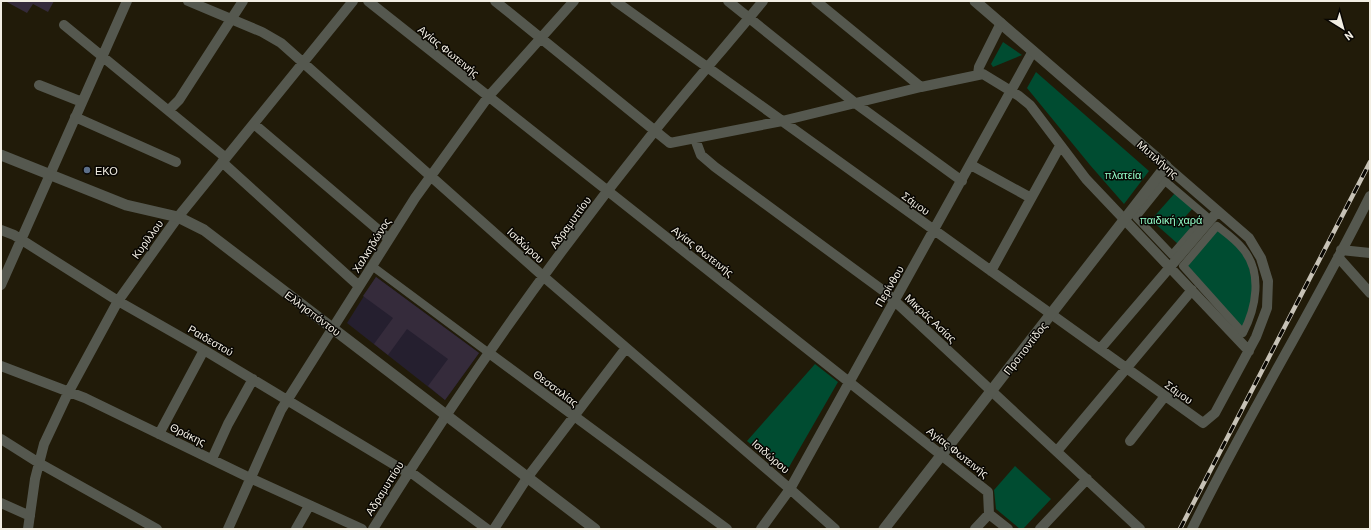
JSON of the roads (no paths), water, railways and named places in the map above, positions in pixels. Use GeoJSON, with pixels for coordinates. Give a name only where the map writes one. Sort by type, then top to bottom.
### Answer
{"type":"FeatureCollection","features":[{"type":"Feature","properties":{"kind":"street"},"geometry":{"type":"LineString","coordinates":[[1,285],[126,1]]}},
{"type":"Feature","properties":{"kind":"street","name":"Ισιδώρου"},"geometry":{"type":"LineString","coordinates":[[188,1],[272,37],[304,63],[544,277],[790,489],[834,529]]}},
{"type":"Feature","properties":{"kind":"street"},"geometry":{"type":"LineString","coordinates":[[169,110],[179,100],[243,1]]}},
{"type":"Feature","properties":{"kind":"street","name":"Κυρίλλου"},"geometry":{"type":"LineString","coordinates":[[28,529],[39,463],[44,444],[68,393],[118,301],[178,216],[353,1]]}},
{"type":"Feature","properties":{"kind":"street","name":"Αγίας Φωτεινής"},"geometry":{"type":"LineString","coordinates":[[368,1],[942,454],[988,492],[989,514]]}},
{"type":"Feature","properties":{"kind":"street"},"geometry":{"type":"LineString","coordinates":[[495,1],[669,143],[782,121],[921,87],[983,74],[1011,91],[1030,105],[1086,179],[1249,351]]}},
{"type":"Feature","properties":{"kind":"street","name":"Χαλκηδώνος"},"geometry":{"type":"LineString","coordinates":[[228,529],[250,478],[287,400],[430,176],[488,97],[574,1]]}},
{"type":"Feature","properties":{"kind":"street","name":"Σάμου"},"geometry":{"type":"LineString","coordinates":[[615,1],[1203,424]]}},
{"type":"Feature","properties":{"kind":"street"},"geometry":{"type":"LineString","coordinates":[[728,1],[855,103],[962,181]]}},
{"type":"Feature","properties":{"kind":"street","name":"Αδραμυττίου"},"geometry":{"type":"LineString","coordinates":[[373,529],[446,414],[544,277],[654,132],[763,1]]}},
{"type":"Feature","properties":{"kind":"street"},"geometry":{"type":"LineString","coordinates":[[816,1],[921,87]]}},
{"type":"Feature","properties":{"kind":"street","name":"Μυτιλήνης"},"geometry":{"type":"LineString","coordinates":[[975,1],[1218,211],[1253,244],[1261,258],[1266,273],[1268,297],[1266,313],[1249,351],[1214,413],[1203,424]]}},
{"type":"Feature","properties":{"kind":"street"},"geometry":{"type":"LineString","coordinates":[[978,74],[979,67],[1001,23]]}},
{"type":"Feature","properties":{"kind":"street"},"geometry":{"type":"LineString","coordinates":[[64,24],[169,110],[359,286]]}},
{"type":"Feature","properties":{"kind":"street","name":"Περίνθου"},"geometry":{"type":"LineString","coordinates":[[761,529],[790,489],[1033,51]]}},
{"type":"Feature","properties":{"kind":"street"},"geometry":{"type":"LineString","coordinates":[[39,85],[82,102]]}},
{"type":"Feature","properties":{"kind":"street"},"geometry":{"type":"LineString","coordinates":[[75,117],[176,162]]}},
{"type":"Feature","properties":{"kind":"street"},"geometry":{"type":"LineString","coordinates":[[254,124],[389,239]]}},
{"type":"Feature","properties":{"kind":"street","name":"Μικράς Ασίας"},"geometry":{"type":"LineString","coordinates":[[695,139],[701,155],[714,167],[895,301],[991,392],[1087,479],[1136,527]]}},
{"type":"Feature","properties":{"kind":"street"},"geometry":{"type":"LineString","coordinates":[[991,271],[1060,146]]}},
{"type":"Feature","properties":{"kind":"street","name":"Ελλησπόντου"},"geometry":{"type":"LineString","coordinates":[[1,155],[49,176],[126,205],[178,216],[204,230],[595,529]]}},
{"type":"Feature","properties":{"kind":"street"},"geometry":{"type":"LineString","coordinates":[[971,165],[1031,198]]}},
{"type":"Feature","properties":{"kind":"street","name":"Προποντίδος"},"geometry":{"type":"LineString","coordinates":[[884,529],[1166,166]]}},
{"type":"Feature","properties":{"kind":"street"},"geometry":{"type":"LineString","coordinates":[[1165,181],[1206,216],[1172,255],[1136,217],[1165,181]]}},
{"type":"Feature","properties":{"kind":"street"},"geometry":{"type":"LineString","coordinates":[[1192,529],[1214,484],[1299,331],[1370,196]]}},
{"type":"Feature","properties":{"kind":"street"},"geometry":{"type":"LineString","coordinates":[[1100,349],[1218,211]]}},
{"type":"Feature","properties":{"kind":"street"},"geometry":{"type":"LineString","coordinates":[[1217,226],[1242,248],[1250,260],[1254,272],[1256,288],[1254,304],[1243,334],[1182,266],[1217,226]]}},
{"type":"Feature","properties":{"kind":"street","name":"Ραιδεστού"},"geometry":{"type":"LineString","coordinates":[[1,230],[21,240],[118,301],[204,350],[408,472],[487,529]]}},
{"type":"Feature","properties":{"kind":"street"},"geometry":{"type":"LineString","coordinates":[[1339,254],[1370,253]]}},
{"type":"Feature","properties":{"kind":"street"},"geometry":{"type":"LineString","coordinates":[[1339,254],[1370,293]]}},
{"type":"Feature","properties":{"kind":"street","name":"Θεσσαλίας"},"geometry":{"type":"LineString","coordinates":[[372,266],[727,529]]}},
{"type":"Feature","properties":{"kind":"street"},"geometry":{"type":"LineString","coordinates":[[1056,451],[1125,367],[1192,290]]}},
{"type":"Feature","properties":{"kind":"street"},"geometry":{"type":"LineString","coordinates":[[494,529],[527,478],[626,348]]}},
{"type":"Feature","properties":{"kind":"street"},"geometry":{"type":"LineString","coordinates":[[159,434],[204,350]]}},
{"type":"Feature","properties":{"kind":"street","name":"Θράκης"},"geometry":{"type":"LineString","coordinates":[[1,366],[68,393],[85,398],[309,506],[362,529]]}},
{"type":"Feature","properties":{"kind":"street"},"geometry":{"type":"LineString","coordinates":[[212,459],[228,424],[253,379]]}},
{"type":"Feature","properties":{"kind":"street"},"geometry":{"type":"LineString","coordinates":[[1130,441],[1165,396]]}},
{"type":"Feature","properties":{"kind":"street"},"geometry":{"type":"LineString","coordinates":[[1,439],[39,463],[157,529]]}},
{"type":"Feature","properties":{"kind":"street"},"geometry":{"type":"LineString","coordinates":[[1040,529],[1087,479]]}},
{"type":"Feature","properties":{"kind":"street"},"geometry":{"type":"LineString","coordinates":[[1,503],[30,516]]}},
{"type":"Feature","properties":{"kind":"street"},"geometry":{"type":"LineString","coordinates":[[296,529],[309,506]]}},
{"type":"Feature","properties":{"kind":"street"},"geometry":{"type":"LineString","coordinates":[[975,529],[989,514],[1008,529]]}},
{"type":"Feature","properties":{"kind":"railway"},"geometry":{"type":"LineString","coordinates":[[1180,529],[1370,162]]}},
{"type":"Feature","properties":{"kind":"place","name":"ΕΚΟ"},"geometry":{"type":"Point","coordinates":[87,170]}},
{"type":"Feature","properties":{"kind":"park label","name":"πλατεία"},"geometry":{"type":"Point","coordinates":[1123,174]}},
{"type":"Feature","properties":{"kind":"park label","name":"παιδική χαρά"},"geometry":{"type":"Point","coordinates":[1171,219]}}]}
